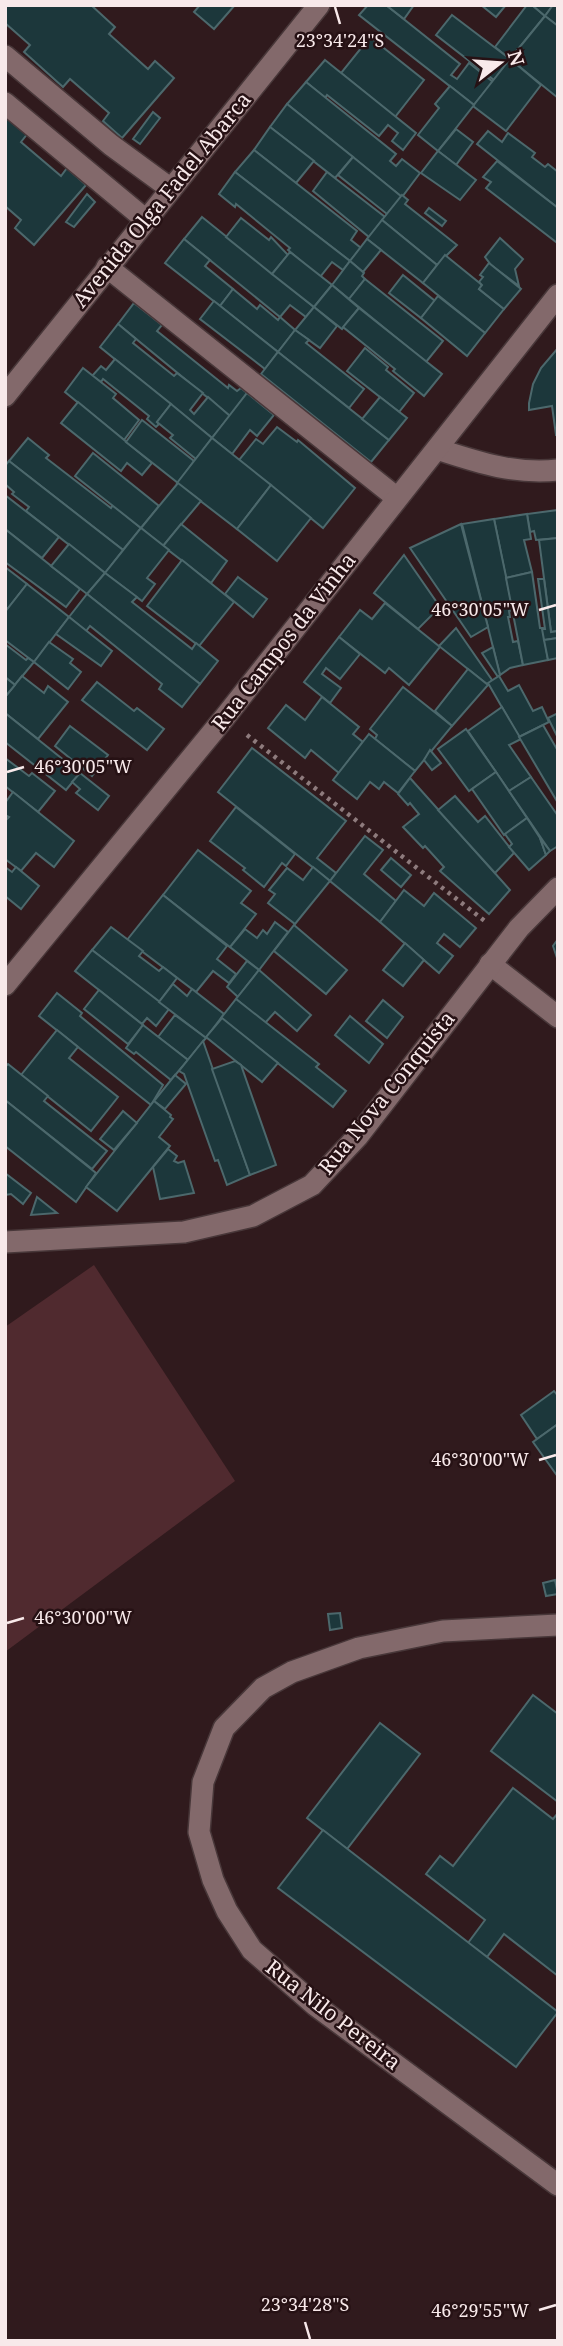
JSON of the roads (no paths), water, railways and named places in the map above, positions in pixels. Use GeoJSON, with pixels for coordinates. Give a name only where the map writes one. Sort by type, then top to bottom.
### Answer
{"type":"FeatureCollection","features":[{"type":"Feature","properties":{"kind":"street","name":"Avenida Olga Fadel Abarca"},"geometry":{"type":"LineString","coordinates":[[5,396],[319,5]]}},
{"type":"Feature","properties":{"kind":"street"},"geometry":{"type":"LineString","coordinates":[[5,56],[111,145],[171,189]]}},
{"type":"Feature","properties":{"kind":"street"},"geometry":{"type":"LineString","coordinates":[[5,103],[146,220]]}},
{"type":"Feature","properties":{"kind":"street"},"geometry":{"type":"LineString","coordinates":[[107,267],[397,498]]}},
{"type":"Feature","properties":{"kind":"street","name":"Rua Campos da Vinha"},"geometry":{"type":"LineString","coordinates":[[5,985],[225,717],[558,295]]}},
{"type":"Feature","properties":{"kind":"street"},"geometry":{"type":"LineString","coordinates":[[437,449],[499,469],[540,472],[558,470]]}},
{"type":"Feature","properties":{"kind":"street","name":"Rua Nova Conquista"},"geometry":{"type":"LineString","coordinates":[[5,1242],[184,1233],[253,1216],[312,1185],[358,1136],[509,940],[558,888]]}},
{"type":"Feature","properties":{"kind":"street"},"geometry":{"type":"LineString","coordinates":[[490,964],[558,1017]]}},
{"type":"Feature","properties":{"kind":"street","name":"Rua Nilo Pereira"},"geometry":{"type":"LineString","coordinates":[[558,1625],[443,1631],[359,1648],[292,1672],[263,1688],[224,1728],[203,1782],[199,1832],[213,1880],[252,1950],[314,2005],[558,2185]]}}]}
